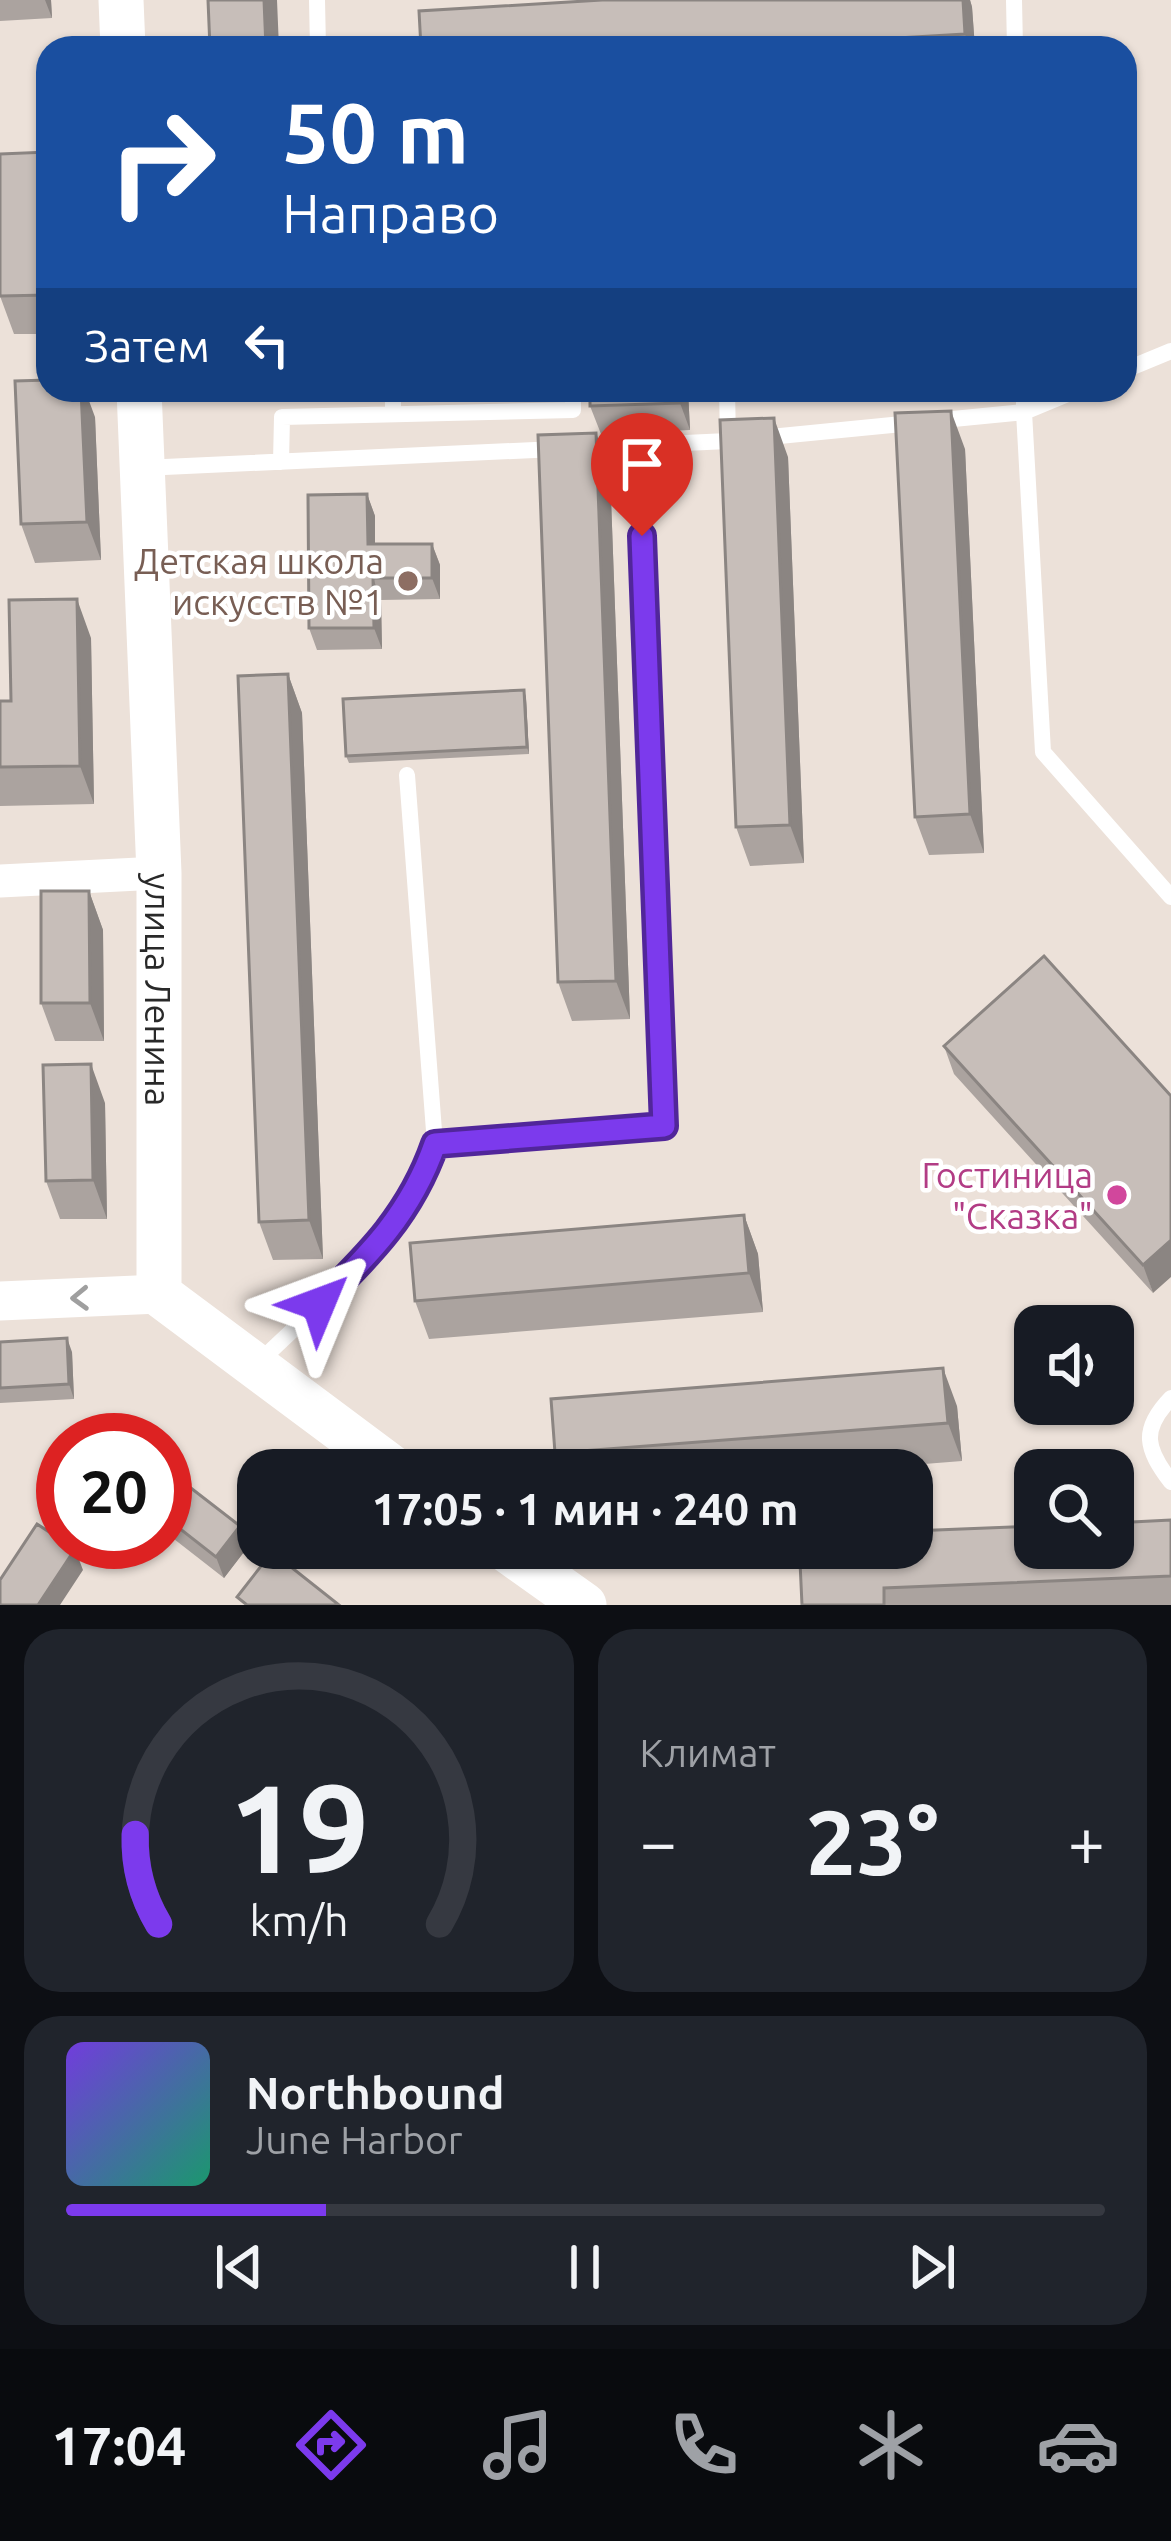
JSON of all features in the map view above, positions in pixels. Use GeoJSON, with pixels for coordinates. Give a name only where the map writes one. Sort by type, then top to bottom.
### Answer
{"type":"FeatureCollection","features":[{"type":"Feature","properties":{"kind":"main road"},"geometry":{"type":"LineString","coordinates":[[121,0],[122,36]]}},
{"type":"Feature","properties":{"kind":"main road","name":"улица Ленина"},"geometry":{"type":"LineString","coordinates":[[139,402],[159,873],[159,1294]]}},
{"type":"Feature","properties":{"kind":"main road"},"geometry":{"type":"LineString","coordinates":[[159,1294],[366,1449]]}},
{"type":"Feature","properties":{"kind":"main road"},"geometry":{"type":"LineString","coordinates":[[533,1569],[584,1605]]}},
{"type":"Feature","properties":{"kind":"street"},"geometry":{"type":"LineString","coordinates":[[0,881],[159,873]]}},
{"type":"Feature","properties":{"kind":"street"},"geometry":{"type":"LineString","coordinates":[[0,1301],[159,1294]]}},
{"type":"Feature","properties":{"kind":"lane"},"geometry":{"type":"LineString","coordinates":[[317,0],[318,36]]}},
{"type":"Feature","properties":{"kind":"lane"},"geometry":{"type":"LineString","coordinates":[[1014,0],[1015,36]]}},
{"type":"Feature","properties":{"kind":"lane"},"geometry":{"type":"LineString","coordinates":[[1137,365],[1171,351]]}},
{"type":"Feature","properties":{"kind":"lane"},"geometry":{"type":"LineString","coordinates":[[393,402],[393,413]]}},
{"type":"Feature","properties":{"kind":"lane"},"geometry":{"type":"LineString","coordinates":[[281,462],[282,417],[573,410],[573,402]]}},
{"type":"Feature","properties":{"kind":"lane"},"geometry":{"type":"LineString","coordinates":[[727,402],[728,441]]}},
{"type":"Feature","properties":{"kind":"lane"},"geometry":{"type":"LineString","coordinates":[[1024,402],[1042,752],[1171,897]]}},
{"type":"Feature","properties":{"kind":"lane"},"geometry":{"type":"LineString","coordinates":[[142,468],[728,441],[1024,412],[1048,402]]}},
{"type":"Feature","properties":{"kind":"lane"},"geometry":{"type":"LineString","coordinates":[[435,1144],[664,1126],[639,445]]}},
{"type":"Feature","properties":{"kind":"lane"},"geometry":{"type":"LineString","coordinates":[[253,1368],[386,1239],[420,1187],[435,1144],[407,775]]}},
{"type":"Feature","properties":{"kind":"lane"},"geometry":{"type":"LineString","coordinates":[[1171,1399],[1150,1421],[1147,1437],[1153,1458],[1171,1482]]}},
{"type":"Feature","properties":{"kind":"building"},"geometry":{"type":"Polygon","coordinates":[[[208,0],[264,0],[266,36],[210,36],[208,0]]]}},
{"type":"Feature","properties":{"kind":"building"},"geometry":{"type":"Polygon","coordinates":[[[602,0],[963,0],[965,34],[420,36],[419,11],[602,0]]]}},
{"type":"Feature","properties":{"kind":"building"},"geometry":{"type":"Polygon","coordinates":[[[36,152],[36,295],[0,296],[0,154],[36,152]]]}},
{"type":"Feature","properties":{"kind":"building"},"geometry":{"type":"Polygon","coordinates":[[[36,380],[36,402],[82,402],[87,522],[21,524],[15,381],[36,380]]]}},
{"type":"Feature","properties":{"kind":"building"},"geometry":{"type":"Polygon","coordinates":[[[590,402],[680,403],[590,406],[590,402]]]}},
{"type":"Feature","properties":{"kind":"building"},"geometry":{"type":"Polygon","coordinates":[[[951,411],[970,814],[915,817],[895,413],[951,411]]]}},
{"type":"Feature","properties":{"kind":"building"},"geometry":{"type":"Polygon","coordinates":[[[774,418],[790,825],[736,827],[720,420],[774,418]]]}},
{"type":"Feature","properties":{"kind":"building"},"geometry":{"type":"Polygon","coordinates":[[[596,433],[616,981],[558,982],[538,435],[596,433]]]}},
{"type":"Feature","properties":{"kind":"building"},"geometry":{"type":"Polygon","coordinates":[[[367,494],[368,544],[432,544],[432,578],[373,578],[374,628],[309,628],[308,495],[367,494]]]}},
{"type":"Feature","properties":{"kind":"building"},"geometry":{"type":"Polygon","coordinates":[[[77,599],[80,766],[0,767],[0,701],[11,701],[9,600],[77,599]]]}},
{"type":"Feature","properties":{"kind":"building"},"geometry":{"type":"Polygon","coordinates":[[[288,674],[309,1220],[259,1222],[238,676],[288,674]]]}},
{"type":"Feature","properties":{"kind":"building"},"geometry":{"type":"Polygon","coordinates":[[[524,690],[527,747],[346,756],[343,699],[524,690]]]}},
{"type":"Feature","properties":{"kind":"building"},"geometry":{"type":"Polygon","coordinates":[[[41,891],[89,891],[90,1003],[41,1003],[41,891]]]}},
{"type":"Feature","properties":{"kind":"building","name":"Гостиница \"Сказка\""},"geometry":{"type":"Polygon","coordinates":[[[1044,956],[1171,1096],[1171,1240],[1143,1265],[944,1046],[1044,956]]]}},
{"type":"Feature","properties":{"kind":"building"},"geometry":{"type":"Polygon","coordinates":[[[91,1064],[93,1180],[46,1181],[43,1065],[91,1064]]]}},
{"type":"Feature","properties":{"kind":"building"},"geometry":{"type":"Polygon","coordinates":[[[744,1215],[749,1273],[415,1301],[410,1243],[744,1215]]]}},
{"type":"Feature","properties":{"kind":"building"},"geometry":{"type":"Polygon","coordinates":[[[67,1338],[69,1384],[0,1388],[0,1342],[67,1338]]]}},
{"type":"Feature","properties":{"kind":"building"},"geometry":{"type":"Polygon","coordinates":[[[943,1368],[948,1423],[555,1449],[551,1399],[943,1368]]]}},
{"type":"Feature","properties":{"kind":"building"},"geometry":{"type":"Polygon","coordinates":[[[192,1489],[237,1524],[216,1557],[192,1538],[192,1489]]]}},
{"type":"Feature","properties":{"kind":"building"},"geometry":{"type":"Polygon","coordinates":[[[1171,1520],[1171,1576],[884,1588],[884,1605],[802,1605],[800,1569],[933,1569],[933,1530],[1014,1527],[1014,1569],[1134,1569],[1134,1522],[1171,1520]]]}},
{"type":"Feature","properties":{"kind":"building"},"geometry":{"type":"Polygon","coordinates":[[[36,1526],[36,1569],[62,1569],[38,1605],[0,1605],[0,1580],[36,1526]]]}},
{"type":"Feature","properties":{"kind":"building"},"geometry":{"type":"Polygon","coordinates":[[[259,1569],[293,1569],[339,1605],[247,1605],[237,1597],[259,1569]]]}},
{"type":"Feature","properties":{"kind":"place","name":"Детская школа искусств №1"},"geometry":{"type":"Point","coordinates":[408,581]}},
{"type":"Feature","properties":{"kind":"place","name":"Гостиница \"Сказка\""},"geometry":{"type":"Point","coordinates":[1117,1195]}},
{"type":"Feature","properties":{"kind":"route"},"geometry":{"type":"LineString","coordinates":[[319,1304],[386,1239],[420,1187],[435,1144],[664,1126],[642,536]]}}]}
